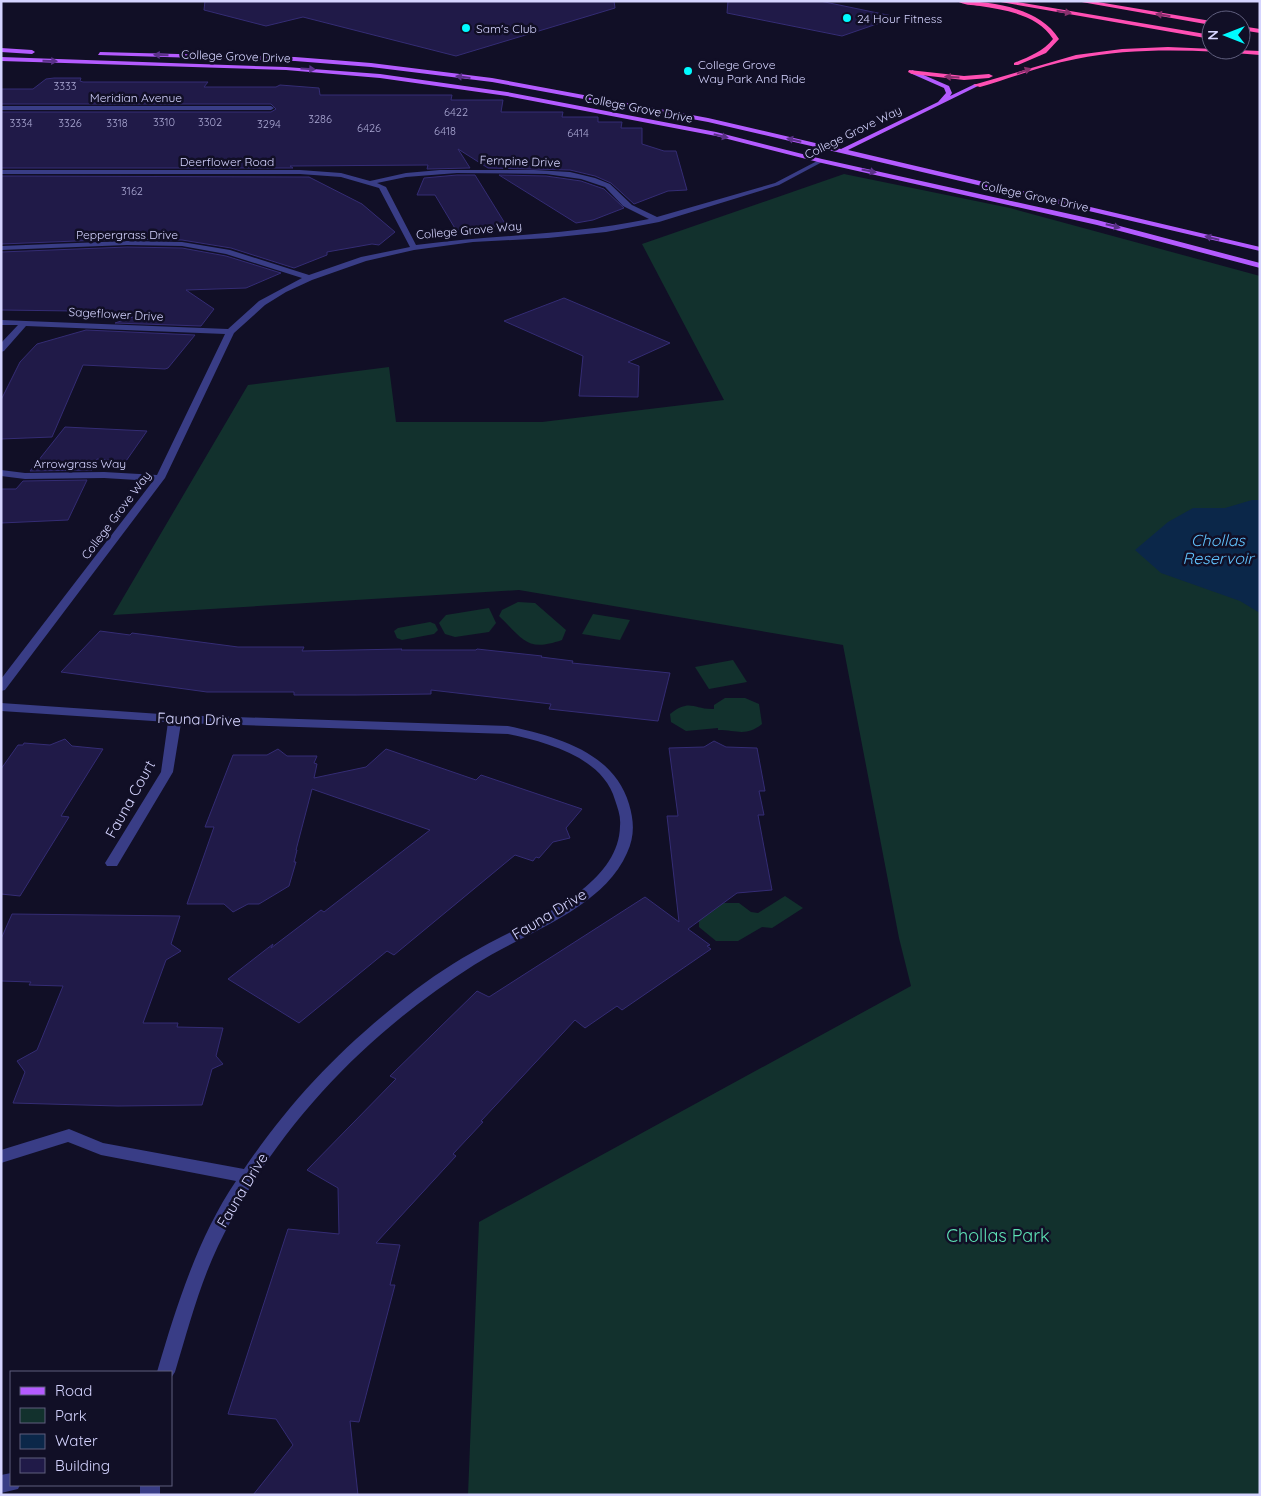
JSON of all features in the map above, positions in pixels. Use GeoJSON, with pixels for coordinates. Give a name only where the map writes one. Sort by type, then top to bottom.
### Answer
{"type":"FeatureCollection","features":[{"type":"Feature","properties":{"kind":"highway"},"geometry":{"type":"LineString","coordinates":[[960,1],[1019,14],[1048,26],[1054,32],[1056,39],[1046,51],[993,75],[977,86]]}},
{"type":"Feature","properties":{"kind":"highway"},"geometry":{"type":"LineString","coordinates":[[998,1],[1201,35]]}},
{"type":"Feature","properties":{"kind":"highway"},"geometry":{"type":"LineString","coordinates":[[1079,1],[1201,21]]}},
{"type":"Feature","properties":{"kind":"highway"},"geometry":{"type":"LineString","coordinates":[[977,86],[1045,64],[1106,53],[1167,50],[1260,53]]}},
{"type":"Feature","properties":{"kind":"highway"},"geometry":{"type":"LineString","coordinates":[[912,72],[964,78],[993,75]]}},
{"type":"Feature","properties":{"kind":"main road"},"geometry":{"type":"LineString","coordinates":[[1,50],[37,52]]}},
{"type":"Feature","properties":{"kind":"main road","name":"College Grove Drive"},"geometry":{"type":"LineString","coordinates":[[95,54],[295,59],[371,65],[492,80],[666,112],[842,151],[1260,249]]}},
{"type":"Feature","properties":{"kind":"main road","name":"College Grove Drive"},"geometry":{"type":"LineString","coordinates":[[1,59],[311,69],[541,100],[717,135],[821,161],[1094,221],[1202,248],[1260,266]]}},
{"type":"Feature","properties":{"kind":"main road"},"geometry":{"type":"LineString","coordinates":[[912,72],[948,87],[948,93],[940,104]]}},
{"type":"Feature","properties":{"kind":"main road"},"geometry":{"type":"LineString","coordinates":[[448,86],[477,85],[538,94],[562,92]]}},
{"type":"Feature","properties":{"kind":"main road","name":"College Grove Way"},"geometry":{"type":"LineString","coordinates":[[821,161],[977,86]]}},
{"type":"Feature","properties":{"kind":"main road"},"geometry":{"type":"LineString","coordinates":[[541,100],[573,99],[628,109],[666,112]]}},
{"type":"Feature","properties":{"kind":"street","name":"Meridian Avenue"},"geometry":{"type":"LineString","coordinates":[[1,108],[271,108]]}},
{"type":"Feature","properties":{"kind":"street","name":"College Grove Way"},"geometry":{"type":"LineString","coordinates":[[1,687],[160,478],[230,332],[262,304],[284,290],[309,278],[364,259],[414,248],[473,240],[548,236],[606,230],[656,220],[777,184],[821,161]]}},
{"type":"Feature","properties":{"kind":"street","name":"Fernpine Drive"},"geometry":{"type":"LineString","coordinates":[[371,184],[417,173],[441,171],[546,172],[579,176],[604,184],[613,190],[625,204],[656,220]]}},
{"type":"Feature","properties":{"kind":"street","name":"Deerflower Road"},"geometry":{"type":"LineString","coordinates":[[1,172],[300,172],[340,175],[382,187],[414,248]]}},
{"type":"Feature","properties":{"kind":"street","name":"Peppergrass Drive"},"geometry":{"type":"LineString","coordinates":[[1,248],[127,243],[182,244],[227,252],[309,278]]}},
{"type":"Feature","properties":{"kind":"street","name":"Sageflower Drive"},"geometry":{"type":"LineString","coordinates":[[1,322],[230,332]]}},
{"type":"Feature","properties":{"kind":"street"},"geometry":{"type":"LineString","coordinates":[[1,349],[25,322]]}},
{"type":"Feature","properties":{"kind":"street","name":"Arrowgrass Way"},"geometry":{"type":"LineString","coordinates":[[1,473],[25,476],[104,474],[160,478]]}},
{"type":"Feature","properties":{"kind":"street","name":"Fauna Drive"},"geometry":{"type":"LineString","coordinates":[[1,707],[175,719],[483,729],[532,735],[555,742],[593,762],[607,775],[618,790],[625,806],[628,823],[625,840],[618,858],[607,874],[592,889],[572,903],[473,959],[430,986],[389,1016],[350,1051],[314,1089],[279,1131],[247,1176],[220,1225],[196,1278],[175,1335],[166,1371]]}},
{"type":"Feature","properties":{"kind":"street","name":"Fauna Court"},"geometry":{"type":"LineString","coordinates":[[112,862],[167,772],[175,719]]}},
{"type":"Feature","properties":{"kind":"street"},"geometry":{"type":"LineString","coordinates":[[1,1157],[69,1135],[101,1149],[247,1176]]}},
{"type":"Feature","properties":{"kind":"green space","name":"Chollas Park"},"geometry":{"type":"Polygon","coordinates":[[[844,174],[1010,208],[1260,276],[1260,1495],[468,1495],[479,1222],[911,986],[899,938],[843,645],[519,590],[113,615],[248,385],[389,367],[396,422],[542,422],[724,400],[642,244],[844,174]]]}},
{"type":"Feature","properties":{"kind":"green space"},"geometry":{"type":"Polygon","coordinates":[[[518,602],[535,603],[566,630],[562,640],[541,645],[527,642],[521,637],[499,616],[502,610],[518,602]]]}},
{"type":"Feature","properties":{"kind":"green space"},"geometry":{"type":"Polygon","coordinates":[[[489,608],[496,623],[489,632],[455,637],[445,634],[439,623],[446,615],[489,608]]]}},
{"type":"Feature","properties":{"kind":"green space"},"geometry":{"type":"Polygon","coordinates":[[[593,614],[630,620],[620,640],[582,634],[593,614]]]}},
{"type":"Feature","properties":{"kind":"green space"},"geometry":{"type":"Polygon","coordinates":[[[430,622],[435,624],[438,630],[434,634],[402,640],[397,638],[394,631],[398,628],[430,622]]]}},
{"type":"Feature","properties":{"kind":"green space"},"geometry":{"type":"Polygon","coordinates":[[[733,660],[747,682],[709,689],[695,667],[733,660]]]}},
{"type":"Feature","properties":{"kind":"green space"},"geometry":{"type":"Polygon","coordinates":[[[725,698],[745,698],[759,704],[762,724],[746,732],[718,730],[718,728],[686,731],[671,722],[670,714],[677,709],[692,706],[714,709],[714,705],[725,698]]]}},
{"type":"Feature","properties":{"kind":"green space"},"geometry":{"type":"Polygon","coordinates":[[[785,896],[803,908],[772,928],[762,927],[738,941],[716,941],[699,927],[699,914],[717,903],[739,903],[751,912],[758,913],[785,896]]]}},
{"type":"Feature","properties":{"kind":"water","name":"Chollas Reservoir"},"geometry":{"type":"Polygon","coordinates":[[[1252,500],[1260,500],[1260,613],[1240,601],[1161,573],[1135,550],[1168,522],[1193,508],[1225,508],[1252,500]]]}},
{"type":"Feature","properties":{"kind":"building","name":"Sam's Club"},"geometry":{"type":"Polygon","coordinates":[[[205,1],[614,1],[615,8],[456,56],[303,17],[266,26],[204,10],[205,1]]]}},
{"type":"Feature","properties":{"kind":"building"},"geometry":{"type":"Polygon","coordinates":[[[728,1],[820,1],[897,17],[842,36],[727,13],[728,1]]]}},
{"type":"Feature","properties":{"kind":"building"},"geometry":{"type":"Polygon","coordinates":[[[81,78],[80,81],[83,82],[208,82],[204,87],[276,87],[280,85],[319,88],[320,95],[452,95],[451,100],[503,100],[501,112],[563,112],[562,117],[598,117],[598,122],[622,122],[621,128],[642,128],[642,144],[664,151],[676,151],[687,190],[668,191],[634,204],[611,183],[595,176],[570,170],[488,168],[458,149],[470,168],[427,169],[428,165],[290,166],[293,168],[1,168],[1,112],[271,112],[276,109],[271,104],[1,104],[1,89],[33,89],[46,79],[81,78]]]}},
{"type":"Feature","properties":{"kind":"building"},"geometry":{"type":"Polygon","coordinates":[[[475,175],[506,225],[456,230],[435,195],[417,195],[424,178],[475,175]]]}},
{"type":"Feature","properties":{"kind":"building"},"geometry":{"type":"Polygon","coordinates":[[[499,175],[546,176],[581,181],[604,189],[624,208],[593,220],[576,223],[499,175]]]}},
{"type":"Feature","properties":{"kind":"building"},"geometry":{"type":"Polygon","coordinates":[[[1,176],[309,177],[362,204],[395,232],[379,245],[372,244],[327,252],[327,255],[294,268],[231,248],[182,240],[127,239],[1,244],[1,176]]]}},
{"type":"Feature","properties":{"kind":"building"},"geometry":{"type":"Polygon","coordinates":[[[127,247],[182,248],[226,256],[281,273],[246,288],[186,290],[214,309],[201,326],[115,323],[148,312],[1,310],[1,252],[127,247]]]}},
{"type":"Feature","properties":{"kind":"building"},"geometry":{"type":"Polygon","coordinates":[[[564,298],[670,343],[628,362],[639,366],[638,397],[579,396],[583,356],[504,321],[564,298]]]}},
{"type":"Feature","properties":{"kind":"building"},"geometry":{"type":"Polygon","coordinates":[[[86,330],[195,335],[168,368],[165,369],[83,365],[52,437],[1,439],[1,400],[20,362],[37,344],[86,330]]]}},
{"type":"Feature","properties":{"kind":"building"},"geometry":{"type":"Polygon","coordinates":[[[65,427],[147,431],[126,461],[97,459],[92,470],[30,471],[65,427]]]}},
{"type":"Feature","properties":{"kind":"building"},"geometry":{"type":"Polygon","coordinates":[[[87,480],[68,520],[1,523],[1,489],[16,489],[23,481],[87,480]]]}},
{"type":"Feature","properties":{"kind":"building"},"geometry":{"type":"Polygon","coordinates":[[[100,631],[130,635],[132,633],[238,647],[304,647],[302,651],[477,649],[542,656],[573,661],[572,663],[670,673],[658,721],[549,709],[551,704],[431,690],[431,694],[356,695],[294,695],[294,692],[207,692],[61,672],[100,631]]]}},
{"type":"Feature","properties":{"kind":"building"},"geometry":{"type":"Polygon","coordinates":[[[65,739],[72,746],[103,749],[61,816],[69,817],[20,896],[1,894],[1,769],[18,745],[23,745],[24,743],[50,745],[65,739]]]}},
{"type":"Feature","properties":{"kind":"building"},"geometry":{"type":"Polygon","coordinates":[[[714,741],[726,747],[757,748],[765,791],[759,791],[764,815],[758,815],[772,890],[737,893],[688,929],[710,945],[707,946],[711,949],[622,1010],[617,1006],[585,1028],[575,1020],[481,1121],[483,1122],[453,1154],[456,1156],[376,1243],[400,1245],[390,1285],[395,1285],[359,1422],[350,1421],[358,1495],[253,1495],[293,1445],[276,1419],[228,1414],[288,1229],[339,1234],[338,1188],[307,1170],[396,1079],[390,1076],[477,991],[489,997],[645,897],[679,922],[667,816],[678,816],[669,748],[704,747],[714,741]]]}},
{"type":"Feature","properties":{"kind":"building"},"geometry":{"type":"Polygon","coordinates":[[[278,749],[287,756],[317,756],[314,763],[317,764],[314,778],[366,767],[386,749],[476,780],[481,775],[582,809],[566,828],[570,838],[553,842],[539,858],[536,857],[533,861],[515,855],[394,955],[387,951],[299,1023],[228,979],[321,910],[324,912],[430,830],[312,789],[289,886],[259,904],[248,904],[233,912],[224,904],[187,904],[214,827],[205,827],[233,755],[267,755],[278,749]]]}},
{"type":"Feature","properties":{"kind":"building"},"geometry":{"type":"Polygon","coordinates":[[[12,914],[180,916],[171,944],[181,951],[166,960],[143,1023],[178,1023],[177,1027],[223,1028],[216,1056],[223,1064],[212,1069],[202,1105],[118,1106],[13,1103],[25,1072],[17,1061],[37,1050],[63,986],[29,985],[31,982],[1,981],[1,939],[12,914]]]}},
{"type":"Feature","properties":{"kind":"place","name":"24 Hour Fitness"},"geometry":{"type":"Point","coordinates":[847,18]}},
{"type":"Feature","properties":{"kind":"place","name":"Sam's Club"},"geometry":{"type":"Point","coordinates":[466,28]}},
{"type":"Feature","properties":{"kind":"place","name":"College Grove Way Park And Ride"},"geometry":{"type":"Point","coordinates":[688,71]}}]}
